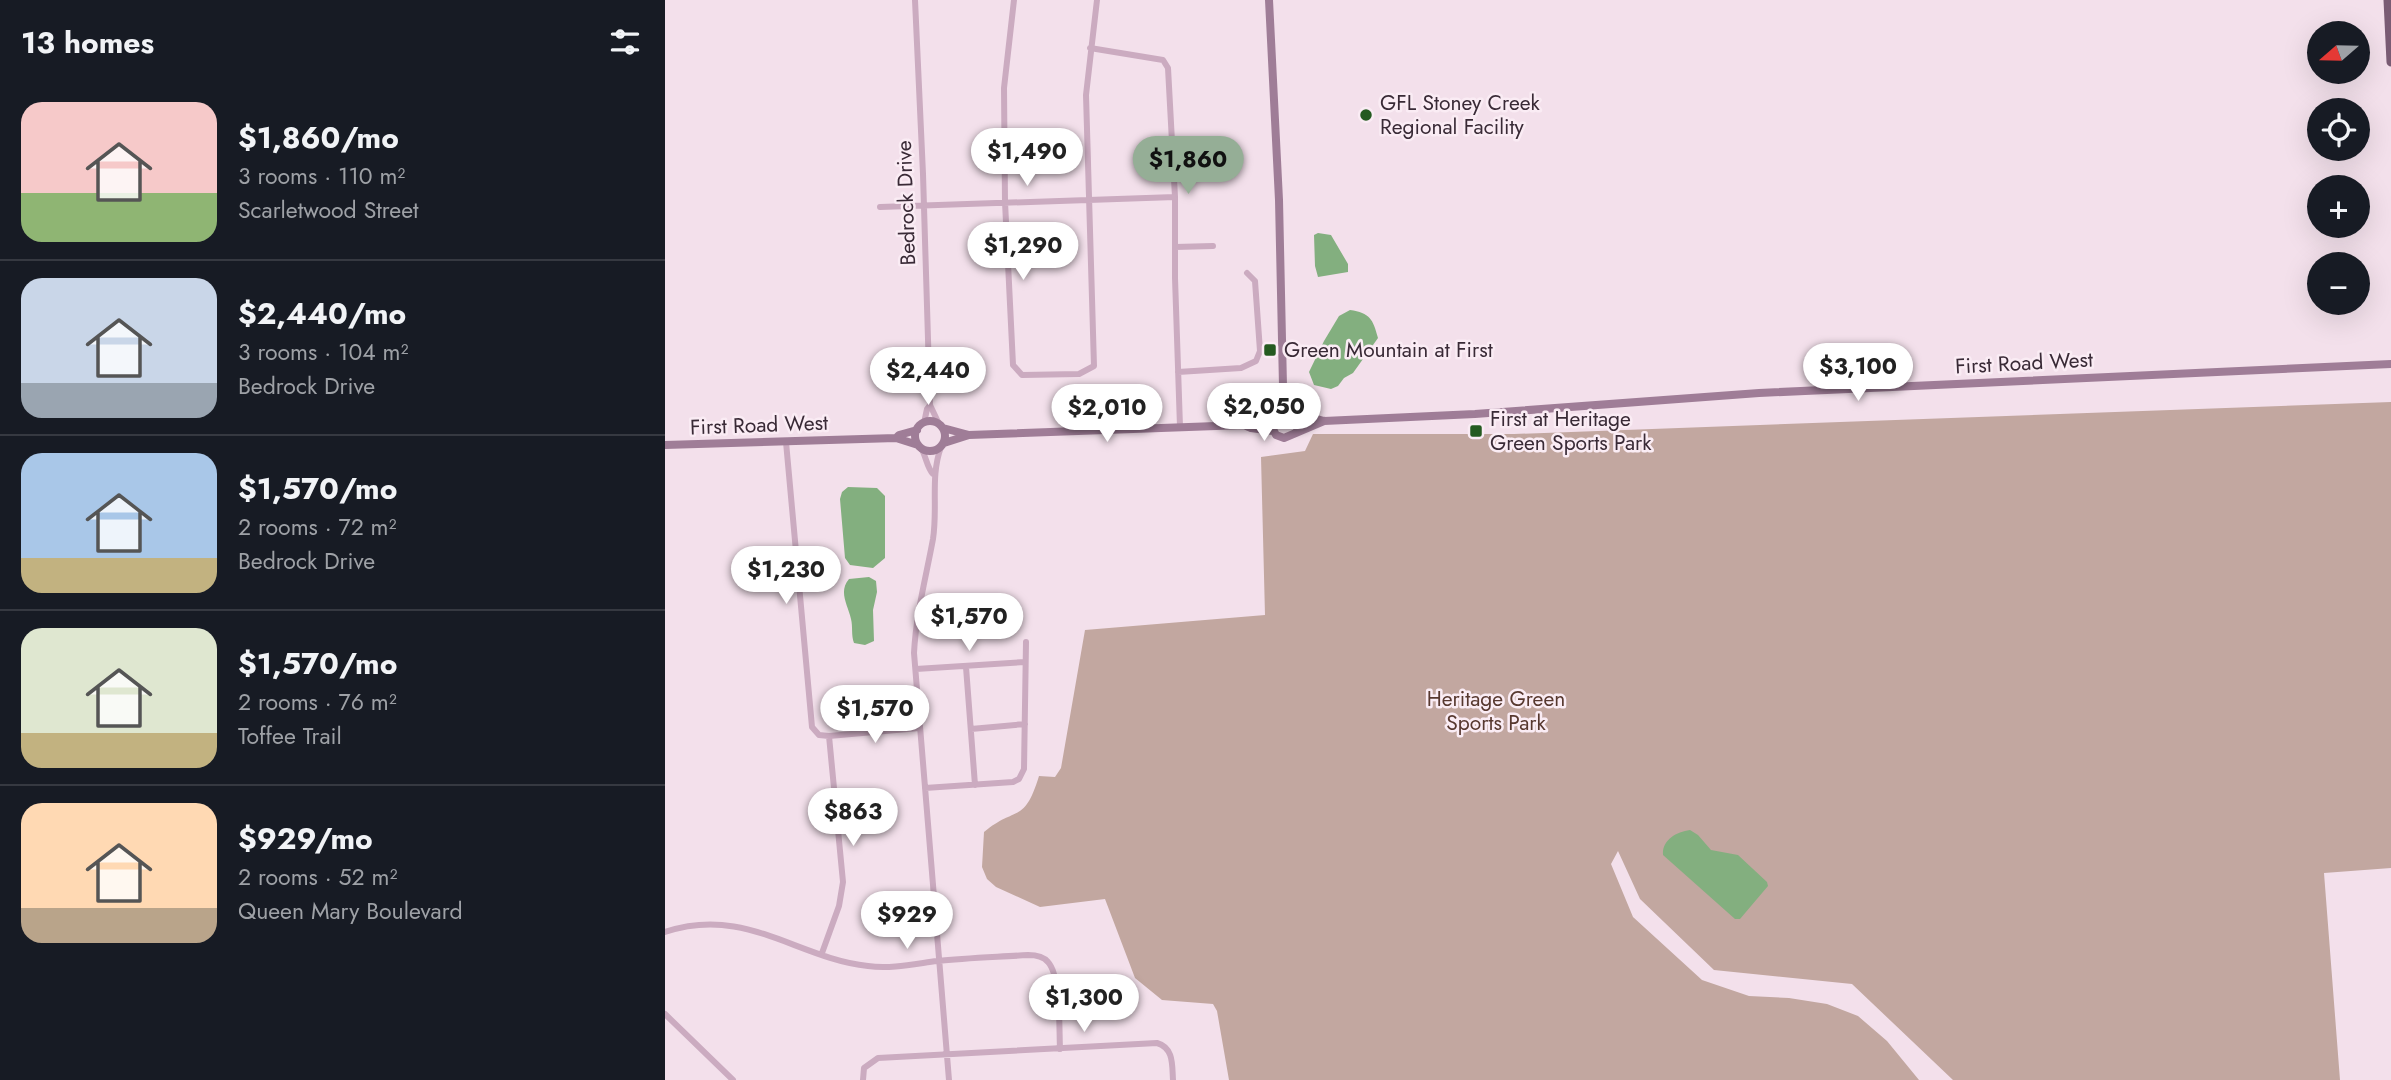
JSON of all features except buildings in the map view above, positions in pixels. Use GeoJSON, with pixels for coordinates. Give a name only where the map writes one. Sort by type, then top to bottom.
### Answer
{"type":"FeatureCollection","features":[{"type":"Feature","properties":{"kind":"main road"},"geometry":{"type":"LineString","coordinates":[[2388,0],[2391,62]]}},
{"type":"Feature","properties":{"kind":"street","name":"Bedrock Drive"},"geometry":{"type":"LineString","coordinates":[[915,0],[925,206],[930,405],[924,423]]}},
{"type":"Feature","properties":{"kind":"street"},"geometry":{"type":"LineString","coordinates":[[1014,0],[1004,88],[1005,202],[1013,365],[1022,375],[1079,374],[1094,366],[1086,95],[1097,0]]}},
{"type":"Feature","properties":{"kind":"street"},"geometry":{"type":"LineString","coordinates":[[1269,0],[1279,200],[1283,386],[1270,423],[1273,431],[1284,438],[1296,433],[1300,425],[1283,386]]}},
{"type":"Feature","properties":{"kind":"street"},"geometry":{"type":"LineString","coordinates":[[1090,48],[1163,60],[1168,68],[1175,197],[1180,427]]}},
{"type":"Feature","properties":{"kind":"street"},"geometry":{"type":"LineString","coordinates":[[880,207],[1175,197]]}},
{"type":"Feature","properties":{"kind":"street"},"geometry":{"type":"LineString","coordinates":[[1175,247],[1213,246]]}},
{"type":"Feature","properties":{"kind":"street"},"geometry":{"type":"LineString","coordinates":[[1178,372],[1241,368],[1256,361],[1260,351],[1255,281],[1247,273]]}},
{"type":"Feature","properties":{"kind":"street","name":"First Road West"},"geometry":{"type":"LineString","coordinates":[[1294,411],[1324,421],[1475,414],[1759,393],[2391,364]]}},
{"type":"Feature","properties":{"kind":"street","name":"Bedrock Drive"},"geometry":{"type":"LineString","coordinates":[[930,405],[941,426]]}},
{"type":"Feature","properties":{"kind":"street"},"geometry":{"type":"LineString","coordinates":[[1274,413],[1283,408],[1294,411]]}},
{"type":"Feature","properties":{"kind":"street","name":"First Road West"},"geometry":{"type":"LineString","coordinates":[[1244,425],[1274,413]]}},
{"type":"Feature","properties":{"kind":"street","name":"First Road West"},"geometry":{"type":"LineString","coordinates":[[1296,433],[1318,426],[1324,421]]}},
{"type":"Feature","properties":{"kind":"street","name":"First Road West"},"geometry":{"type":"LineString","coordinates":[[895,438],[917,430],[924,423],[934,422],[969,435]]}},
{"type":"Feature","properties":{"kind":"street","name":"First Road West"},"geometry":{"type":"LineString","coordinates":[[665,445],[895,438],[931,451],[969,435],[1244,425],[1273,431]]}},
{"type":"Feature","properties":{"kind":"street"},"geometry":{"type":"LineString","coordinates":[[941,426],[945,433],[933,474],[936,511],[933,538],[917,620],[914,653],[949,1080]]}},
{"type":"Feature","properties":{"kind":"street"},"geometry":{"type":"LineString","coordinates":[[917,430],[916,440],[929,471],[933,474]]}},
{"type":"Feature","properties":{"kind":"street"},"geometry":{"type":"LineString","coordinates":[[786,442],[809,719],[812,727],[819,735],[829,736],[919,727]]}},
{"type":"Feature","properties":{"kind":"street"},"geometry":{"type":"LineString","coordinates":[[925,788],[1013,782],[1019,779],[1024,769],[1026,642]]}},
{"type":"Feature","properties":{"kind":"street"},"geometry":{"type":"LineString","coordinates":[[916,669],[1025,662]]}},
{"type":"Feature","properties":{"kind":"street"},"geometry":{"type":"LineString","coordinates":[[965,667],[975,785]]}},
{"type":"Feature","properties":{"kind":"street"},"geometry":{"type":"LineString","coordinates":[[971,729],[1025,724]]}},
{"type":"Feature","properties":{"kind":"street"},"geometry":{"type":"LineString","coordinates":[[822,953],[839,906],[843,882],[829,736]]}},
{"type":"Feature","properties":{"kind":"street"},"geometry":{"type":"LineString","coordinates":[[665,932],[701,925],[739,927],[864,966],[883,968],[1028,955],[1046,959],[1055,977],[1060,1049]]}},
{"type":"Feature","properties":{"kind":"street"},"geometry":{"type":"LineString","coordinates":[[665,1014],[733,1080]]}},
{"type":"Feature","properties":{"kind":"street"},"geometry":{"type":"LineString","coordinates":[[863,1080],[864,1068],[878,1058],[1161,1044],[1170,1052],[1173,1080]]}},
{"type":"Feature","properties":{"kind":"green space","name":"Heritage Green Sports Park"},"geometry":{"type":"Polygon","coordinates":[[[2391,402],[2391,868],[2324,873],[2340,1080],[1953,1080],[1852,984],[1714,970],[1640,899],[1618,851],[1611,864],[1633,917],[1702,980],[1749,996],[1827,1004],[1858,1016],[1887,1041],[1919,1080],[1229,1080],[1217,1011],[1213,1004],[1162,1000],[1135,978],[1105,899],[1040,907],[996,887],[987,879],[982,867],[984,832],[1018,812],[1029,802],[1039,776],[1055,777],[1061,768],[1085,630],[1265,615],[1261,457],[1305,451],[1313,434],[1514,434],[2391,402]]]}},
{"type":"Feature","properties":{"kind":"shaded area"},"geometry":{"type":"Polygon","coordinates":[[[1314,235],[1331,235],[1348,264],[1348,272],[1318,277],[1314,235]]]}},
{"type":"Feature","properties":{"kind":"shaded area"},"geometry":{"type":"Polygon","coordinates":[[[1350,310],[1370,318],[1378,338],[1353,373],[1344,378],[1338,386],[1331,389],[1314,385],[1309,372],[1339,316],[1350,310]]]}},
{"type":"Feature","properties":{"kind":"shaded area"},"geometry":{"type":"Polygon","coordinates":[[[848,487],[877,488],[885,496],[885,558],[873,568],[850,565],[845,558],[840,499],[842,492],[848,487]]]}},
{"type":"Feature","properties":{"kind":"shaded area"},"geometry":{"type":"Polygon","coordinates":[[[869,577],[876,581],[877,592],[873,610],[874,641],[865,645],[854,643],[844,589],[849,579],[869,577]]]}},
{"type":"Feature","properties":{"kind":"shaded area"},"geometry":{"type":"Polygon","coordinates":[[[1690,830],[1711,850],[1738,855],[1767,882],[1768,886],[1740,919],[1735,919],[1663,855],[1667,841],[1690,830]]]}},
{"type":"Feature","properties":{"kind":"place","name":"GFL Stoney Creek Regional Facility"},"geometry":{"type":"Point","coordinates":[1366,115]}},
{"type":"Feature","properties":{"kind":"place","name":"Green Mountain at First"},"geometry":{"type":"Point","coordinates":[1270,350]}},
{"type":"Feature","properties":{"kind":"place","name":"First at Heritage Green Sports Park"},"geometry":{"type":"Point","coordinates":[1476,431]}}]}
